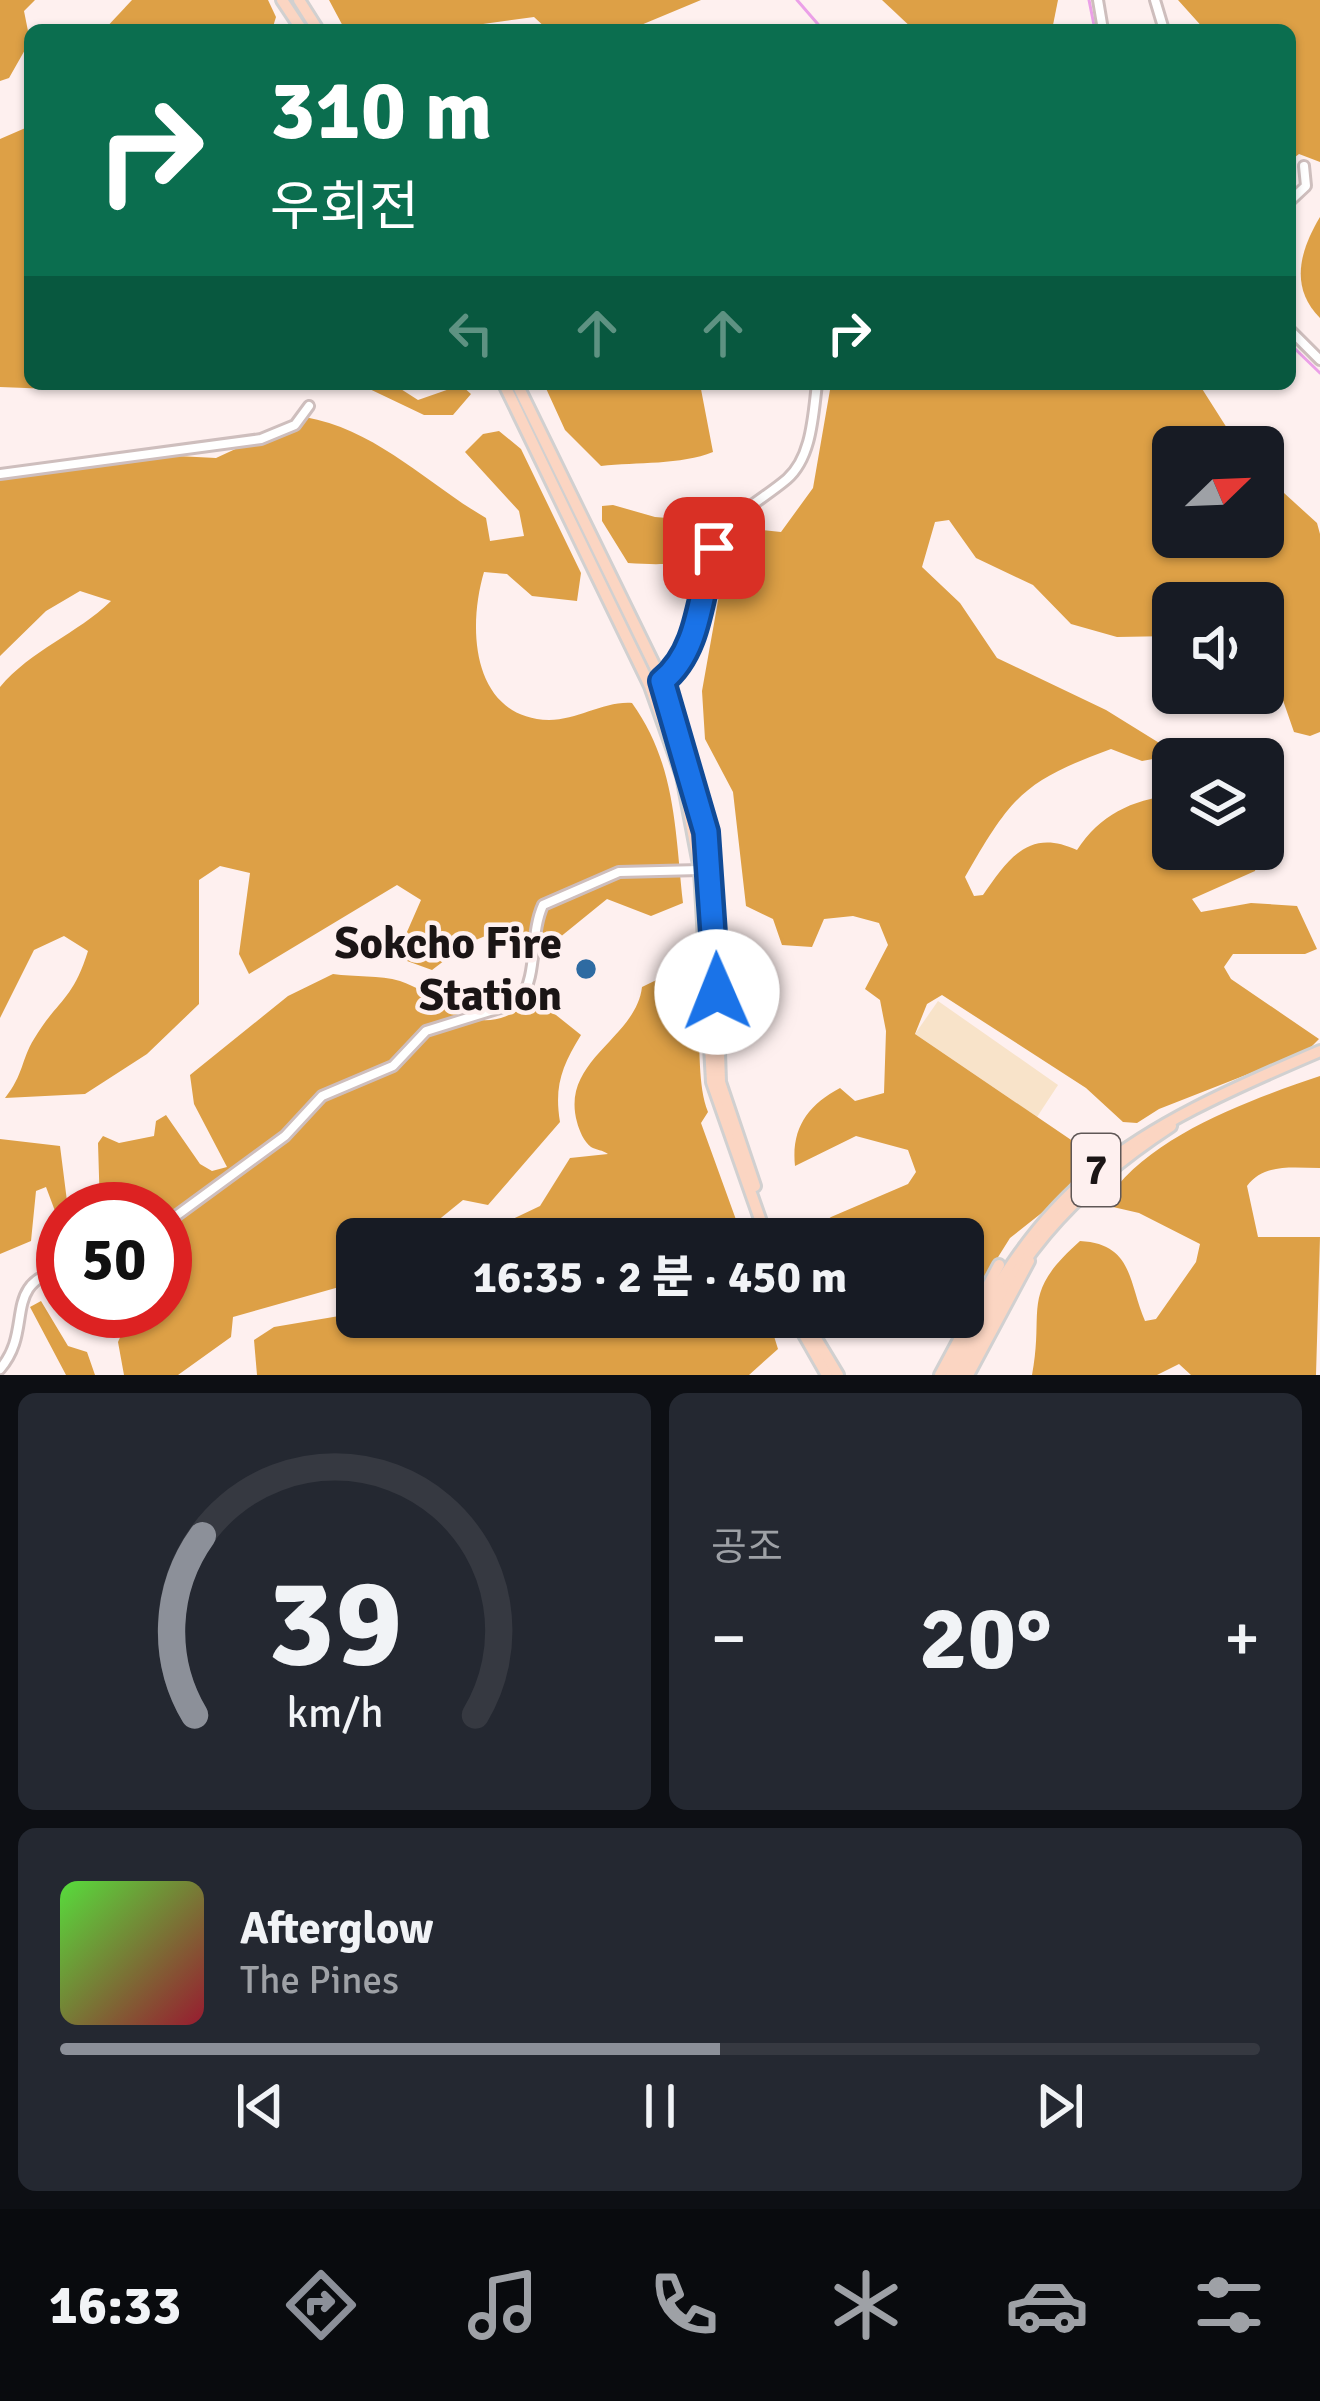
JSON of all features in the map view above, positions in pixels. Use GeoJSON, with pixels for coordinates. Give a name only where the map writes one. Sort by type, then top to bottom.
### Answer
{"type":"FeatureCollection","features":[{"type":"Feature","properties":{"kind":"main road"},"geometry":{"type":"LineString","coordinates":[[507,390],[656,683],[682,776],[700,870],[715,1094],[763,1218]]}},
{"type":"Feature","properties":{"kind":"main road"},"geometry":{"type":"LineString","coordinates":[[520,390],[656,683],[706,832],[717,946],[720,1082],[764,1218]]}},
{"type":"Feature","properties":{"kind":"main road","name":"7"},"geometry":{"type":"LineString","coordinates":[[960,1375],[1001,1292],[1040,1230],[1086,1178],[1151,1130],[1320,1054]]}},
{"type":"Feature","properties":{"kind":"main road"},"geometry":{"type":"LineString","coordinates":[[940,1375],[988,1280],[1014,1246],[1040,1230]]}},
{"type":"Feature","properties":{"kind":"main road"},"geometry":{"type":"LineString","coordinates":[[810,1338],[827,1375]]}},
{"type":"Feature","properties":{"kind":"main road"},"geometry":{"type":"LineString","coordinates":[[814,1338],[838,1375]]}},
{"type":"Feature","properties":{"kind":"street"},"geometry":{"type":"LineString","coordinates":[[1296,195],[1306,186],[1304,166]]}},
{"type":"Feature","properties":{"kind":"street"},"geometry":{"type":"LineString","coordinates":[[1296,337],[1320,360]]}},
{"type":"Feature","properties":{"kind":"street"},"geometry":{"type":"LineString","coordinates":[[656,683],[682,666],[714,548],[734,518],[789,478],[805,454],[816,390]]}},
{"type":"Feature","properties":{"kind":"street"},"geometry":{"type":"LineString","coordinates":[[0,474],[232,446],[295,424],[309,406]]}},
{"type":"Feature","properties":{"kind":"street"},"geometry":{"type":"LineString","coordinates":[[192,1204],[285,1136],[322,1096],[393,1066],[426,1031],[519,1002],[531,978],[534,928],[543,905],[620,872],[700,870]]}},
{"type":"Feature","properties":{"kind":"street"},"geometry":{"type":"LineString","coordinates":[[0,1369],[14,1348],[22,1289],[36,1278]]}},
{"type":"Feature","properties":{"kind":"shaded area"},"geometry":{"type":"Polygon","coordinates":[[[0,0],[35,0],[24,11],[24,52],[9,78],[0,81],[0,0]]]}},
{"type":"Feature","properties":{"kind":"shaded area"},"geometry":{"type":"Polygon","coordinates":[[[132,0],[268,0],[276,17],[274,24],[110,24],[132,0]]]}},
{"type":"Feature","properties":{"kind":"shaded area"},"geometry":{"type":"Polygon","coordinates":[[[329,0],[701,0],[643,24],[542,24],[534,17],[483,24],[342,24],[329,0]]]}},
{"type":"Feature","properties":{"kind":"shaded area"},"geometry":{"type":"Polygon","coordinates":[[[882,0],[1058,0],[1053,24],[908,24],[882,0]]]}},
{"type":"Feature","properties":{"kind":"shaded area"},"geometry":{"type":"Polygon","coordinates":[[[1178,0],[1320,0],[1320,162],[1296,156],[1296,24],[1200,24],[1178,0]]]}},
{"type":"Feature","properties":{"kind":"shaded area"},"geometry":{"type":"Polygon","coordinates":[[[24,129],[24,388],[0,387],[0,139],[24,129]]]}},
{"type":"Feature","properties":{"kind":"shaded area"},"geometry":{"type":"Polygon","coordinates":[[[1320,217],[1320,318],[1304,294],[1301,269],[1320,217]]]}},
{"type":"Feature","properties":{"kind":"shaded area"},"geometry":{"type":"Polygon","coordinates":[[[372,390],[402,390],[418,400],[447,390],[471,394],[453,415],[424,415],[372,390]]]}},
{"type":"Feature","properties":{"kind":"shaded area"},"geometry":{"type":"Polygon","coordinates":[[[547,390],[701,390],[713,452],[673,461],[601,466],[565,430],[547,390]]]}},
{"type":"Feature","properties":{"kind":"shaded area"},"geometry":{"type":"Polygon","coordinates":[[[830,390],[1203,390],[1226,426],[1152,426],[1152,558],[1284,558],[1284,493],[1317,523],[1320,534],[1320,732],[1310,736],[1294,732],[1284,703],[1284,582],[1152,582],[1152,636],[1117,637],[1071,624],[1033,585],[976,558],[949,520],[935,522],[922,567],[960,603],[997,658],[1106,710],[1152,738],[1152,759],[1142,761],[1111,749],[1058,771],[1022,795],[965,877],[974,896],[983,895],[1022,850],[1046,842],[1077,850],[1118,811],[1152,799],[1152,870],[1255,870],[1192,899],[1201,912],[1251,903],[1297,906],[1317,949],[1305,954],[1233,954],[1224,967],[1231,979],[1319,1039],[1307,1051],[1159,1109],[1137,1123],[1123,1122],[1086,1088],[942,995],[927,1004],[915,1034],[1083,1148],[1088,1159],[1058,1200],[1010,1238],[984,1279],[984,1218],[830,1218],[908,1184],[916,1172],[908,1150],[856,1136],[795,1166],[799,1129],[819,1102],[840,1088],[855,1101],[884,1093],[886,1031],[880,1000],[865,989],[888,945],[879,923],[853,916],[824,919],[812,947],[782,945],[773,919],[746,906],[733,792],[705,739],[702,691],[721,584],[743,528],[781,532],[813,488],[830,390]]]}},
{"type":"Feature","properties":{"kind":"shaded area"},"geometry":{"type":"Polygon","coordinates":[[[305,417],[355,433],[400,459],[486,518],[490,541],[524,536],[519,511],[465,452],[483,434],[499,431],[521,449],[581,573],[577,601],[532,596],[507,574],[484,572],[476,619],[481,667],[504,704],[523,715],[560,719],[632,703],[665,774],[683,903],[651,916],[607,899],[543,951],[495,932],[466,944],[432,970],[396,957],[421,900],[397,885],[249,974],[239,954],[250,873],[220,866],[199,880],[199,1004],[147,1054],[85,1094],[5,1098],[34,1039],[76,981],[88,951],[64,936],[34,950],[0,1018],[0,687],[111,601],[80,591],[46,611],[0,656],[0,475],[177,456],[216,458],[305,417]]]}},
{"type":"Feature","properties":{"kind":"shaded area"},"geometry":{"type":"Polygon","coordinates":[[[602,506],[655,517],[692,520],[692,548],[679,561],[628,563],[602,521],[602,506]]]}},
{"type":"Feature","properties":{"kind":"shaded area"},"geometry":{"type":"Polygon","coordinates":[[[679,969],[688,982],[697,1016],[708,1112],[701,1123],[735,1218],[515,1218],[540,1206],[570,1158],[608,1154],[584,1139],[575,1101],[579,1082],[627,1021],[642,987],[679,969]]]}},
{"type":"Feature","properties":{"kind":"shaded area"},"geometry":{"type":"Polygon","coordinates":[[[333,974],[400,981],[480,1020],[514,1013],[536,999],[581,1035],[561,1077],[560,1122],[488,1205],[463,1200],[441,1218],[336,1218],[336,1288],[233,1317],[231,1337],[178,1375],[124,1375],[120,1338],[192,1338],[192,1182],[99,1182],[98,1143],[103,1136],[119,1143],[154,1136],[156,1121],[166,1115],[200,1164],[212,1171],[227,1167],[194,1104],[190,1075],[288,996],[333,974]]]}},
{"type":"Feature","properties":{"kind":"shaded area"},"geometry":{"type":"Polygon","coordinates":[[[938,1001],[1058,1085],[1037,1117],[915,1034],[938,1001]]]}},
{"type":"Feature","properties":{"kind":"shaded area"},"geometry":{"type":"Polygon","coordinates":[[[1320,1076],[1320,1168],[1270,1170],[1247,1186],[1258,1237],[1320,1237],[1316,1375],[1191,1375],[1179,1364],[1157,1375],[1032,1375],[1041,1289],[1080,1241],[1110,1249],[1119,1257],[1145,1321],[1156,1319],[1196,1262],[1200,1244],[1139,1213],[1113,1207],[1111,1194],[1130,1173],[1152,1153],[1206,1121],[1320,1076]]]}},
{"type":"Feature","properties":{"kind":"shaded area"},"geometry":{"type":"Polygon","coordinates":[[[0,1139],[60,1146],[65,1182],[36,1182],[31,1241],[0,1254],[0,1139]]]}},
{"type":"Feature","properties":{"kind":"shaded area"},"geometry":{"type":"Polygon","coordinates":[[[336,1317],[336,1338],[775,1338],[778,1349],[749,1375],[257,1375],[254,1340],[274,1327],[336,1317]]]}},
{"type":"Feature","properties":{"kind":"shaded area"},"geometry":{"type":"Polygon","coordinates":[[[46,1338],[63,1338],[68,1346],[87,1352],[95,1375],[66,1375],[46,1338]]]}},
{"type":"Feature","properties":{"kind":"waterway"},"geometry":{"type":"LineString","coordinates":[[797,0],[818,24]]}},
{"type":"Feature","properties":{"kind":"waterway"},"geometry":{"type":"LineString","coordinates":[[1089,0],[1094,24]]}},
{"type":"Feature","properties":{"kind":"waterway"},"geometry":{"type":"LineString","coordinates":[[1296,350],[1320,373]]}},
{"type":"Feature","properties":{"kind":"place","name":"Sokcho Fire Station"},"geometry":{"type":"Point","coordinates":[586,969]}},
{"type":"Feature","properties":{"kind":"route"},"geometry":{"type":"LineString","coordinates":[[714,548],[691,643],[682,666],[662,681],[688,757],[706,832],[717,992]]}}]}
